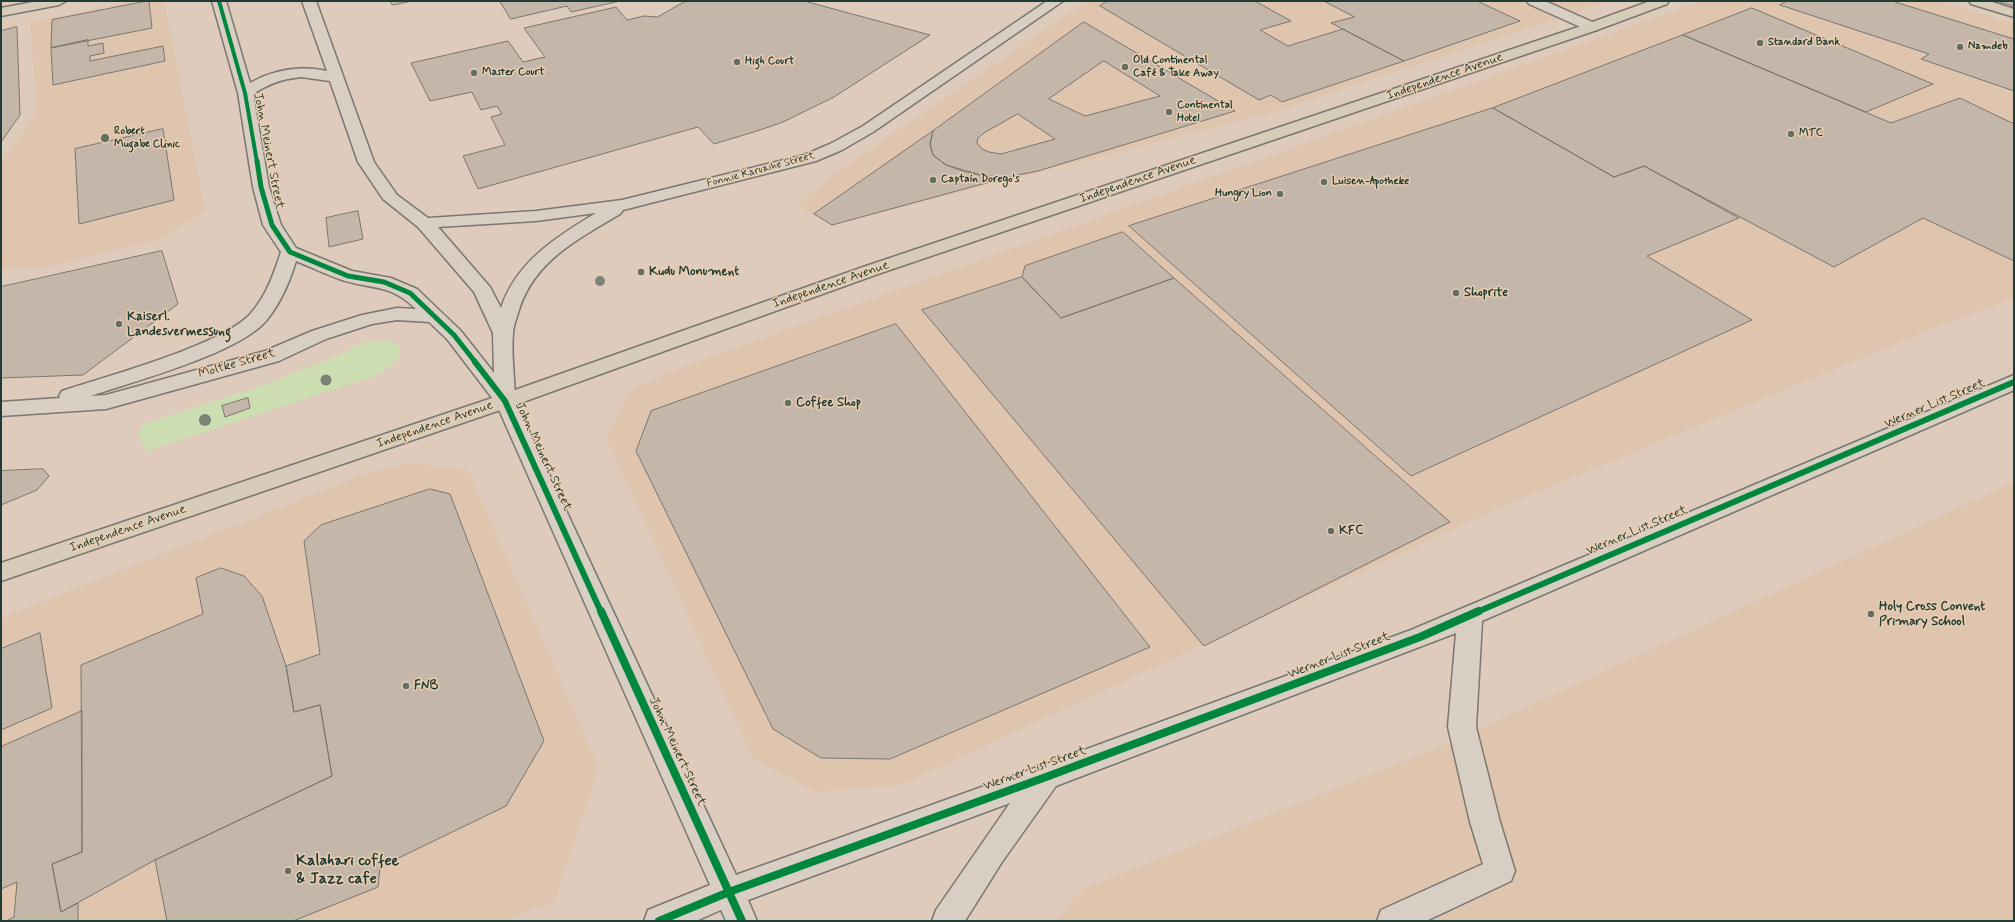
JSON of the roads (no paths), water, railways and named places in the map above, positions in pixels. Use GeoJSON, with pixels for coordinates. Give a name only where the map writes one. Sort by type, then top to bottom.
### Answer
{"type":"FeatureCollection","features":[{"type":"Feature","properties":{"kind":"main road"},"geometry":{"type":"LineString","coordinates":[[1,12],[58,1]]}},
{"type":"Feature","properties":{"kind":"main road","name":"Independence Avenue"},"geometry":{"type":"LineString","coordinates":[[1,572],[505,401],[872,270],[1592,27],[1662,1]]}},
{"type":"Feature","properties":{"kind":"main road"},"geometry":{"type":"LineString","coordinates":[[1976,1],[2014,13]]}},
{"type":"Feature","properties":{"kind":"street","name":"John Meinert Street"},"geometry":{"type":"LineString","coordinates":[[219,1],[246,93],[264,194],[272,225],[290,252],[348,276],[384,282],[410,293],[436,316],[454,335],[505,401],[742,921]]}},
{"type":"Feature","properties":{"kind":"street","name":"John Meinert Street"},"geometry":{"type":"LineString","coordinates":[[309,1],[366,162],[391,199],[424,224],[450,251],[483,291],[503,333],[505,401]]}},
{"type":"Feature","properties":{"kind":"street","name":"Fonnie Karuaihe Street"},"geometry":{"type":"LineString","coordinates":[[424,224],[536,216],[622,205],[810,158],[836,147],[868,128],[1056,1]]}},
{"type":"Feature","properties":{"kind":"street"},"geometry":{"type":"LineString","coordinates":[[1534,1],[1592,27]]}},
{"type":"Feature","properties":{"kind":"street"},"geometry":{"type":"LineString","coordinates":[[246,93],[255,86],[270,79],[292,74],[319,72],[336,78]]}},
{"type":"Feature","properties":{"kind":"street"},"geometry":{"type":"LineString","coordinates":[[503,333],[515,295],[526,274],[546,254],[622,205]]}},
{"type":"Feature","properties":{"kind":"street","name":"Moltke Street"},"geometry":{"type":"LineString","coordinates":[[35,407],[188,356],[236,335],[259,317],[281,281],[290,252]]}},
{"type":"Feature","properties":{"kind":"street","name":"Moltke Street"},"geometry":{"type":"LineString","coordinates":[[1,409],[106,402],[272,356],[319,335],[368,319],[397,314],[436,316]]}},
{"type":"Feature","properties":{"kind":"street","name":"Werner List Street"},"geometry":{"type":"LineString","coordinates":[[659,921],[729,892],[1046,777],[1420,637],[1470,614],[2014,382]]}},
{"type":"Feature","properties":{"kind":"street"},"geometry":{"type":"LineString","coordinates":[[1392,921],[1500,871],[1485,822],[1462,727],[1470,614]]}},
{"type":"Feature","properties":{"kind":"street"},"geometry":{"type":"LineString","coordinates":[[947,921],[992,852],[1046,777]]}},
{"type":"Feature","properties":{"kind":"place","name":"Standard Bank"},"geometry":{"type":"Point","coordinates":[1760,43]}},
{"type":"Feature","properties":{"kind":"place","name":"Namdeb"},"geometry":{"type":"Point","coordinates":[1960,47]}},
{"type":"Feature","properties":{"kind":"place","name":"High Court"},"geometry":{"type":"Point","coordinates":[737,62]}},
{"type":"Feature","properties":{"kind":"place","name":"Old Continental Café & Take Away"},"geometry":{"type":"Point","coordinates":[1125,67]}},
{"type":"Feature","properties":{"kind":"place","name":"Master Court"},"geometry":{"type":"Point","coordinates":[474,73]}},
{"type":"Feature","properties":{"kind":"place","name":"Continental Hotel"},"geometry":{"type":"Point","coordinates":[1169,112]}},
{"type":"Feature","properties":{"kind":"place","name":"MTC"},"geometry":{"type":"Point","coordinates":[1791,134]}},
{"type":"Feature","properties":{"kind":"place","name":"Robert Mugabe Clinic"},"geometry":{"type":"Point","coordinates":[105,138]}},
{"type":"Feature","properties":{"kind":"place","name":"Captain Dorego's"},"geometry":{"type":"Point","coordinates":[933,180]}},
{"type":"Feature","properties":{"kind":"place","name":"Luisen-Apotheke"},"geometry":{"type":"Point","coordinates":[1324,182]}},
{"type":"Feature","properties":{"kind":"place","name":"Hungry Lion"},"geometry":{"type":"Point","coordinates":[1280,194]}},
{"type":"Feature","properties":{"kind":"place","name":"Kudu Monument"},"geometry":{"type":"Point","coordinates":[641,272]}},
{"type":"Feature","properties":{"kind":"place","name":"Shoprite"},"geometry":{"type":"Point","coordinates":[1456,293]}},
{"type":"Feature","properties":{"kind":"place","name":"Kaiserl. Landesvermessung"},"geometry":{"type":"Point","coordinates":[119,324]}},
{"type":"Feature","properties":{"kind":"place","name":"Coffee Shop"},"geometry":{"type":"Point","coordinates":[788,403]}},
{"type":"Feature","properties":{"kind":"place","name":"KFC"},"geometry":{"type":"Point","coordinates":[1331,531]}},
{"type":"Feature","properties":{"kind":"place","name":"Holy Cross Convent Primary School"},"geometry":{"type":"Point","coordinates":[1871,614]}},
{"type":"Feature","properties":{"kind":"place","name":"FNB"},"geometry":{"type":"Point","coordinates":[406,686]}},
{"type":"Feature","properties":{"kind":"place","name":"Kalahari coffee & Jazz cafe"},"geometry":{"type":"Point","coordinates":[288,871]}}]}
